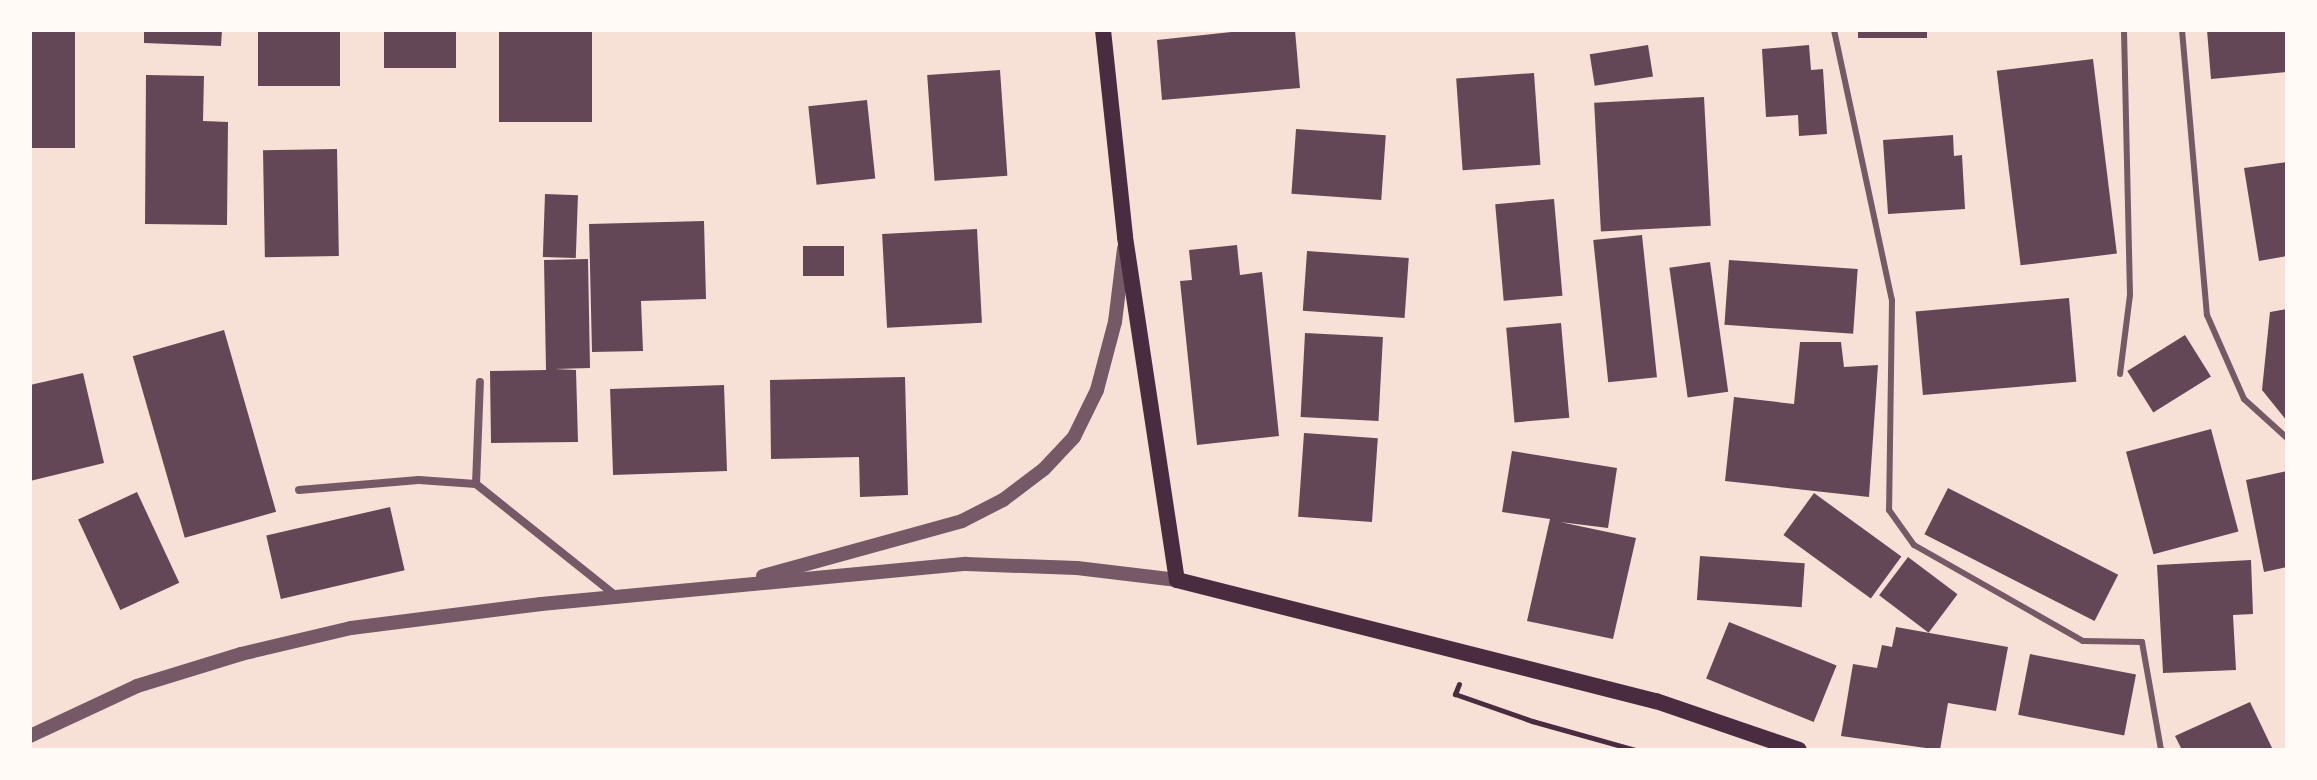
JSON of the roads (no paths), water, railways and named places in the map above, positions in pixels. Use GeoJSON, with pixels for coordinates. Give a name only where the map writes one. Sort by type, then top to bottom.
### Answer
{"type":"FeatureCollection","features":[{"type":"Feature","properties":{"kind":"main road"},"geometry":{"type":"LineString","coordinates":[[1103,30],[1125,237],[1177,580],[1656,701],[1799,750]]}},
{"type":"Feature","properties":{"kind":"street"},"geometry":{"type":"LineString","coordinates":[[722,587],[962,521],[1003,500],[1044,469],[1074,437],[1097,390],[1115,322],[1125,237]]}},
{"type":"Feature","properties":{"kind":"street"},"geometry":{"type":"LineString","coordinates":[[476,484],[480,382]]}},
{"type":"Feature","properties":{"kind":"street"},"geometry":{"type":"LineString","coordinates":[[299,490],[419,480],[476,484],[616,596]]}},
{"type":"Feature","properties":{"kind":"street"},"geometry":{"type":"LineString","coordinates":[[30,736],[137,686],[241,654],[351,628],[616,596],[966,564],[1077,568],[1177,580]]}},
{"type":"Feature","properties":{"kind":"lane"},"geometry":{"type":"LineString","coordinates":[[1834,30],[1892,300],[1889,510],[1914,545],[2083,641],[2142,642],[2161,750]]}},
{"type":"Feature","properties":{"kind":"lane"},"geometry":{"type":"LineString","coordinates":[[2120,374],[2130,295],[2124,30]]}},
{"type":"Feature","properties":{"kind":"lane"},"geometry":{"type":"LineString","coordinates":[[2182,30],[2207,315],[2244,399],[2287,438]]}}]}
